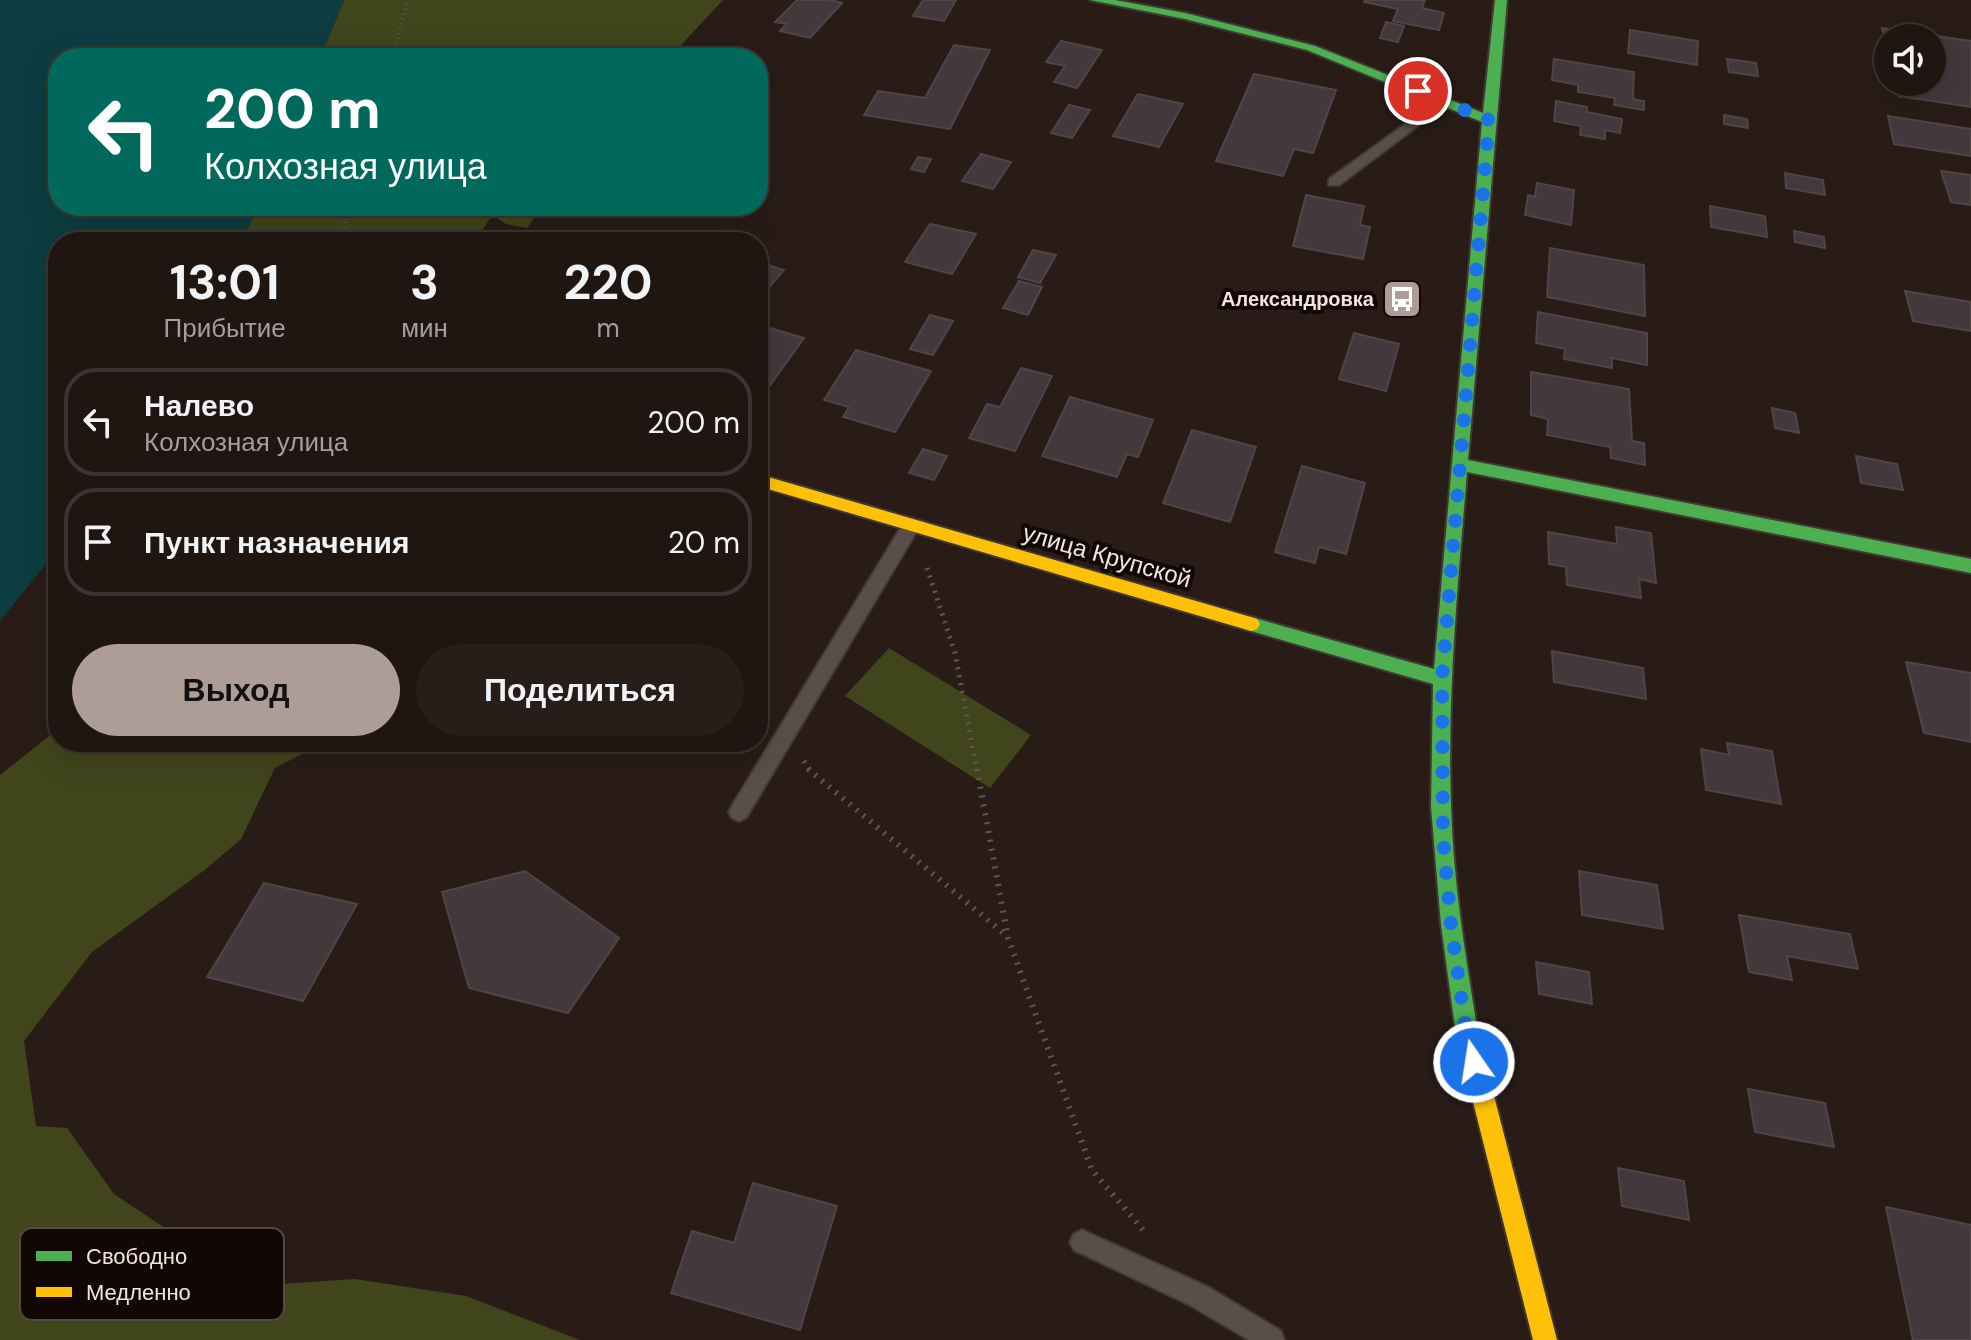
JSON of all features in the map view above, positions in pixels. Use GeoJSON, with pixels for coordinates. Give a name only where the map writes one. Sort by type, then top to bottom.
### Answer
{"type":"FeatureCollection","features":[{"type":"Feature","properties":{"kind":"street"},"geometry":{"type":"LineString","coordinates":[[1096,0],[1185,16],[1311,48],[1489,120]]}},
{"type":"Feature","properties":{"kind":"street"},"geometry":{"type":"LineString","coordinates":[[1501,0],[1442,679],[1441,807],[1451,925],[1466,1031],[1545,1340]]}},
{"type":"Feature","properties":{"kind":"street"},"geometry":{"type":"LineString","coordinates":[[1461,465],[1971,566]]}},
{"type":"Feature","properties":{"kind":"street","name":"улица Крупской"},"geometry":{"type":"LineString","coordinates":[[768,483],[1442,679]]}},
{"type":"Feature","properties":{"kind":"lane"},"geometry":{"type":"LineString","coordinates":[[1334,182],[1443,101]]}},
{"type":"Feature","properties":{"kind":"lane"},"geometry":{"type":"LineString","coordinates":[[739,812],[912,524]]}},
{"type":"Feature","properties":{"kind":"lane"},"geometry":{"type":"LineString","coordinates":[[1082,1242],[1199,1296],[1272,1340]]}},
{"type":"Feature","properties":{"kind":"path"},"geometry":{"type":"LineString","coordinates":[[395,48],[408,0]]}},
{"type":"Feature","properties":{"kind":"path"},"geometry":{"type":"LineString","coordinates":[[912,524],[955,653],[1008,938],[1092,1170],[1150,1239]]}},
{"type":"Feature","properties":{"kind":"path"},"geometry":{"type":"LineString","coordinates":[[786,734],[809,770],[1008,938]]}},
{"type":"Feature","properties":{"kind":"green space"},"geometry":{"type":"Polygon","coordinates":[[[344,0],[723,0],[678,48],[324,48],[344,0]]]}},
{"type":"Feature","properties":{"kind":"green space"},"geometry":{"type":"Polygon","coordinates":[[[254,216],[491,216],[481,232],[246,232],[254,216]]]}},
{"type":"Feature","properties":{"kind":"green space"},"geometry":{"type":"Polygon","coordinates":[[[494,216],[536,216],[527,228],[506,224],[494,216]]]}},
{"type":"Feature","properties":{"kind":"green space"},"geometry":{"type":"Polygon","coordinates":[[[889,648],[1031,735],[990,788],[845,696],[889,648]]]}},
{"type":"Feature","properties":{"kind":"green space"},"geometry":{"type":"Polygon","coordinates":[[[48,737],[48,752],[306,752],[275,768],[241,839],[206,869],[92,952],[24,1041],[36,1126],[67,1128],[114,1194],[165,1228],[20,1228],[20,1320],[284,1320],[284,1284],[355,1279],[466,1296],[580,1340],[0,1340],[0,775],[48,737]]]}},
{"type":"Feature","properties":{"kind":"water"},"geometry":{"type":"Polygon","coordinates":[[[0,0],[344,0],[324,48],[48,48],[48,216],[254,216],[246,232],[48,232],[48,561],[0,621],[0,0]]]}},
{"type":"Feature","properties":{"kind":"building"},"geometry":{"type":"Polygon","coordinates":[[[797,0],[842,3],[810,38],[780,31],[787,24],[775,22],[797,0]]]}},
{"type":"Feature","properties":{"kind":"building"},"geometry":{"type":"Polygon","coordinates":[[[923,0],[956,0],[944,21],[913,16],[923,0]]]}},
{"type":"Feature","properties":{"kind":"building"},"geometry":{"type":"Polygon","coordinates":[[[1365,0],[1425,0],[1422,8],[1444,13],[1439,30],[1393,21],[1398,9],[1365,0]]]}},
{"type":"Feature","properties":{"kind":"building"},"geometry":{"type":"Polygon","coordinates":[[[1386,22],[1404,26],[1398,42],[1380,38],[1386,22]]]}},
{"type":"Feature","properties":{"kind":"building"},"geometry":{"type":"Polygon","coordinates":[[[1630,30],[1698,41],[1697,65],[1628,53],[1630,30]]]}},
{"type":"Feature","properties":{"kind":"building"},"geometry":{"type":"Polygon","coordinates":[[[1946,37],[1971,41],[1971,107],[1899,96],[1946,96],[1946,37]]]}},
{"type":"Feature","properties":{"kind":"building"},"geometry":{"type":"Polygon","coordinates":[[[1061,41],[1102,50],[1077,88],[1054,82],[1065,66],[1046,62],[1061,41]]]}},
{"type":"Feature","properties":{"kind":"building"},"geometry":{"type":"Polygon","coordinates":[[[954,45],[990,50],[950,129],[864,115],[878,91],[925,98],[954,45]]]}},
{"type":"Feature","properties":{"kind":"building"},"geometry":{"type":"Polygon","coordinates":[[[1554,59],[1634,72],[1633,99],[1644,101],[1644,110],[1614,105],[1615,98],[1578,92],[1578,85],[1552,80],[1554,59]]]}},
{"type":"Feature","properties":{"kind":"building"},"geometry":{"type":"Polygon","coordinates":[[[1727,59],[1756,63],[1758,76],[1729,72],[1727,59]]]}},
{"type":"Feature","properties":{"kind":"building"},"geometry":{"type":"Polygon","coordinates":[[[1254,74],[1336,90],[1313,153],[1294,149],[1283,176],[1216,161],[1254,74]]]}},
{"type":"Feature","properties":{"kind":"building"},"geometry":{"type":"Polygon","coordinates":[[[1138,94],[1183,104],[1159,147],[1113,136],[1138,94]]]}},
{"type":"Feature","properties":{"kind":"building"},"geometry":{"type":"Polygon","coordinates":[[[1556,101],[1587,107],[1587,112],[1622,119],[1620,133],[1605,130],[1605,139],[1580,135],[1581,126],[1554,121],[1556,101]]]}},
{"type":"Feature","properties":{"kind":"building"},"geometry":{"type":"Polygon","coordinates":[[[1069,105],[1090,110],[1072,138],[1051,133],[1069,105]]]}},
{"type":"Feature","properties":{"kind":"building"},"geometry":{"type":"Polygon","coordinates":[[[1724,115],[1747,119],[1748,128],[1724,124],[1724,115]]]}},
{"type":"Feature","properties":{"kind":"building"},"geometry":{"type":"Polygon","coordinates":[[[1888,116],[1971,129],[1971,156],[1894,144],[1888,116]]]}},
{"type":"Feature","properties":{"kind":"building"},"geometry":{"type":"Polygon","coordinates":[[[981,154],[1011,162],[993,189],[962,181],[981,154]]]}},
{"type":"Feature","properties":{"kind":"building"},"geometry":{"type":"Polygon","coordinates":[[[918,157],[931,159],[924,172],[911,169],[918,157]]]}},
{"type":"Feature","properties":{"kind":"building"},"geometry":{"type":"Polygon","coordinates":[[[1941,171],[1971,175],[1971,205],[1951,202],[1941,171]]]}},
{"type":"Feature","properties":{"kind":"building"},"geometry":{"type":"Polygon","coordinates":[[[1785,173],[1823,180],[1825,195],[1786,188],[1785,173]]]}},
{"type":"Feature","properties":{"kind":"building"},"geometry":{"type":"Polygon","coordinates":[[[1537,183],[1574,190],[1571,225],[1525,215],[1528,195],[1535,197],[1537,183]]]}},
{"type":"Feature","properties":{"kind":"building"},"geometry":{"type":"Polygon","coordinates":[[[1306,195],[1364,206],[1360,225],[1370,227],[1363,259],[1293,246],[1306,195]]]}},
{"type":"Feature","properties":{"kind":"building"},"geometry":{"type":"Polygon","coordinates":[[[1710,206],[1765,216],[1767,237],[1711,227],[1710,206]]]}},
{"type":"Feature","properties":{"kind":"building"},"geometry":{"type":"Polygon","coordinates":[[[930,224],[976,234],[952,274],[905,262],[930,224]]]}},
{"type":"Feature","properties":{"kind":"building"},"geometry":{"type":"Polygon","coordinates":[[[1794,231],[1824,237],[1825,248],[1795,242],[1794,231]]]}},
{"type":"Feature","properties":{"kind":"building"},"geometry":{"type":"Polygon","coordinates":[[[1550,248],[1644,265],[1645,316],[1547,297],[1550,248]]]}},
{"type":"Feature","properties":{"kind":"building"},"geometry":{"type":"Polygon","coordinates":[[[1033,250],[1056,255],[1040,283],[1018,277],[1033,250]]]}},
{"type":"Feature","properties":{"kind":"building"},"geometry":{"type":"Polygon","coordinates":[[[768,265],[784,270],[768,288],[768,265]]]}},
{"type":"Feature","properties":{"kind":"building"},"geometry":{"type":"Polygon","coordinates":[[[1019,281],[1042,287],[1028,315],[1003,308],[1019,281]]]}},
{"type":"Feature","properties":{"kind":"building"},"geometry":{"type":"Polygon","coordinates":[[[1905,291],[1971,302],[1971,331],[1913,321],[1905,291]]]}},
{"type":"Feature","properties":{"kind":"building"},"geometry":{"type":"Polygon","coordinates":[[[1538,312],[1647,333],[1647,365],[1612,358],[1612,368],[1564,359],[1565,349],[1536,343],[1538,312]]]}},
{"type":"Feature","properties":{"kind":"building"},"geometry":{"type":"Polygon","coordinates":[[[930,315],[953,321],[933,355],[910,349],[930,315]]]}},
{"type":"Feature","properties":{"kind":"building"},"geometry":{"type":"Polygon","coordinates":[[[768,327],[804,338],[768,388],[768,327]]]}},
{"type":"Feature","properties":{"kind":"building"},"geometry":{"type":"Polygon","coordinates":[[[1354,333],[1399,344],[1386,391],[1339,379],[1354,333]]]}},
{"type":"Feature","properties":{"kind":"building"},"geometry":{"type":"Polygon","coordinates":[[[856,350],[931,371],[895,432],[843,417],[849,407],[824,400],[856,350]]]}},
{"type":"Feature","properties":{"kind":"building"},"geometry":{"type":"Polygon","coordinates":[[[1021,368],[1052,376],[1015,451],[969,438],[987,404],[1000,407],[1021,368]]]}},
{"type":"Feature","properties":{"kind":"building"},"geometry":{"type":"Polygon","coordinates":[[[1531,372],[1629,389],[1632,441],[1644,443],[1645,465],[1611,458],[1610,447],[1547,435],[1548,419],[1531,415],[1531,372]]]}},
{"type":"Feature","properties":{"kind":"building"},"geometry":{"type":"Polygon","coordinates":[[[1070,397],[1153,420],[1138,457],[1127,454],[1117,477],[1042,456],[1070,397]]]}},
{"type":"Feature","properties":{"kind":"building"},"geometry":{"type":"Polygon","coordinates":[[[1772,408],[1795,413],[1799,433],[1775,428],[1772,408]]]}},
{"type":"Feature","properties":{"kind":"building"},"geometry":{"type":"Polygon","coordinates":[[[1192,430],[1256,447],[1230,522],[1163,503],[1192,430]]]}},
{"type":"Feature","properties":{"kind":"building"},"geometry":{"type":"Polygon","coordinates":[[[923,449],[947,456],[934,480],[909,473],[923,449]]]}},
{"type":"Feature","properties":{"kind":"building"},"geometry":{"type":"Polygon","coordinates":[[[1856,456],[1897,464],[1903,490],[1861,483],[1856,456]]]}},
{"type":"Feature","properties":{"kind":"building"},"geometry":{"type":"Polygon","coordinates":[[[1302,466],[1365,483],[1346,554],[1319,547],[1315,563],[1275,552],[1302,466]]]}},
{"type":"Feature","properties":{"kind":"building"},"geometry":{"type":"Polygon","coordinates":[[[1616,527],[1651,533],[1656,583],[1639,579],[1641,598],[1567,585],[1566,567],[1549,564],[1548,532],[1617,544],[1616,527]]]}},
{"type":"Feature","properties":{"kind":"building"},"geometry":{"type":"Polygon","coordinates":[[[1552,651],[1643,668],[1646,699],[1554,682],[1552,651]]]}},
{"type":"Feature","properties":{"kind":"building"},"geometry":{"type":"Polygon","coordinates":[[[1906,662],[1971,673],[1971,742],[1924,733],[1906,662]]]}},
{"type":"Feature","properties":{"kind":"building"},"geometry":{"type":"Polygon","coordinates":[[[1727,743],[1772,751],[1781,804],[1706,790],[1701,749],[1729,755],[1727,743]]]}},
{"type":"Feature","properties":{"kind":"building"},"geometry":{"type":"Polygon","coordinates":[[[525,871],[619,938],[568,1013],[469,988],[442,892],[525,871]]]}},
{"type":"Feature","properties":{"kind":"building"},"geometry":{"type":"Polygon","coordinates":[[[1579,871],[1657,885],[1663,929],[1582,915],[1579,871]]]}},
{"type":"Feature","properties":{"kind":"building"},"geometry":{"type":"Polygon","coordinates":[[[264,883],[357,904],[303,1001],[207,977],[264,883]]]}},
{"type":"Feature","properties":{"kind":"building"},"geometry":{"type":"Polygon","coordinates":[[[1739,915],[1850,934],[1858,969],[1787,956],[1792,980],[1749,972],[1739,915]]]}},
{"type":"Feature","properties":{"kind":"building"},"geometry":{"type":"Polygon","coordinates":[[[1536,962],[1589,972],[1592,1004],[1539,994],[1536,962]]]}},
{"type":"Feature","properties":{"kind":"building"},"geometry":{"type":"Polygon","coordinates":[[[1748,1089],[1825,1103],[1834,1147],[1755,1132],[1748,1089]]]}},
{"type":"Feature","properties":{"kind":"building"},"geometry":{"type":"Polygon","coordinates":[[[1618,1168],[1684,1181],[1689,1220],[1622,1206],[1618,1168]]]}},
{"type":"Feature","properties":{"kind":"building"},"geometry":{"type":"Polygon","coordinates":[[[753,1183],[837,1206],[800,1330],[671,1293],[692,1231],[734,1243],[753,1183]]]}},
{"type":"Feature","properties":{"kind":"building"},"geometry":{"type":"Polygon","coordinates":[[[1886,1207],[1971,1225],[1971,1340],[1913,1340],[1886,1207]]]}},
{"type":"Feature","properties":{"kind":"traffic: fast"},"geometry":{"type":"LineString","coordinates":[[1096,0],[1185,16],[1311,48],[1489,120]]}},
{"type":"Feature","properties":{"kind":"traffic: fast"},"geometry":{"type":"LineString","coordinates":[[1467,1034],[1451,925],[1441,807],[1442,679],[1483,178],[1501,0]]}},
{"type":"Feature","properties":{"kind":"traffic: fast"},"geometry":{"type":"LineString","coordinates":[[1461,465],[1971,566]]}},
{"type":"Feature","properties":{"kind":"traffic: fast"},"geometry":{"type":"LineString","coordinates":[[1251,624],[1442,679]]}},
{"type":"Feature","properties":{"kind":"traffic: slow"},"geometry":{"type":"LineString","coordinates":[[768,483],[1251,624]]}},
{"type":"Feature","properties":{"kind":"traffic: slow"},"geometry":{"type":"LineString","coordinates":[[1467,1034],[1545,1340]]}},
{"type":"Feature","properties":{"kind":"place","name":"Александровка"},"geometry":{"type":"Point","coordinates":[1402,299]}},
{"type":"Feature","properties":{"kind":"route"},"geometry":{"type":"LineString","coordinates":[[1418,91],[1489,120],[1442,679],[1443,837],[1451,925],[1466,1031],[1474,1062]]}}]}
